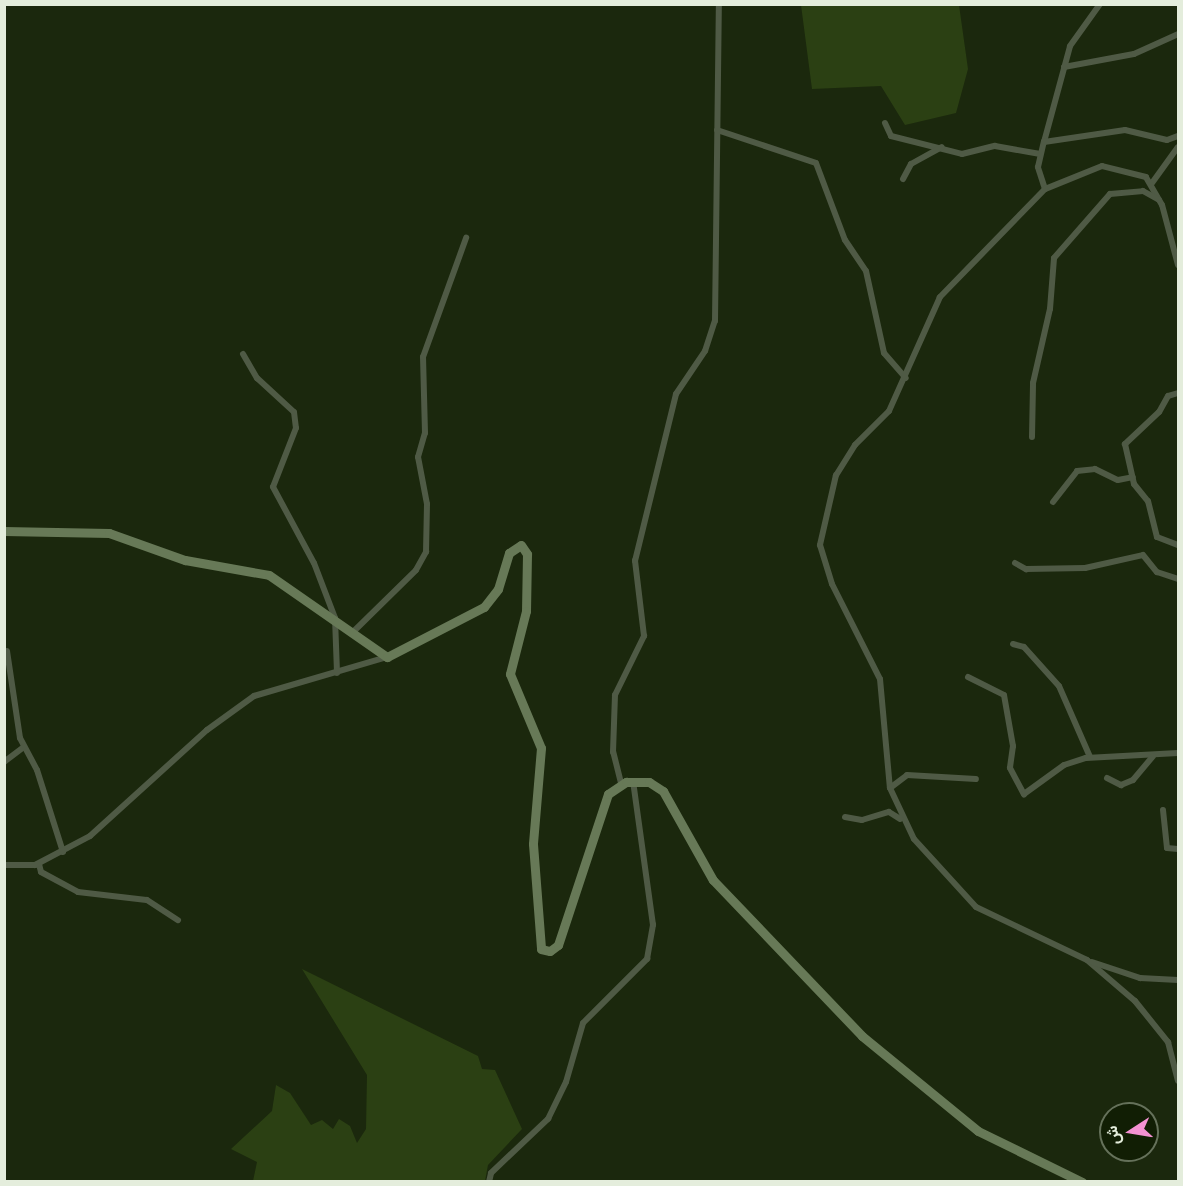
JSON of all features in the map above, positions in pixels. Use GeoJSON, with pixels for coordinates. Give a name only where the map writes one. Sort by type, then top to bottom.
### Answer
{"type":"FeatureCollection","features":[{"type":"Feature","properties":{"kind":"street"},"geometry":{"type":"LineString","coordinates":[[621,783],[614,752],[615,695],[644,636],[635,561],[676,394],[705,351],[716,321],[719,4]]}},
{"type":"Feature","properties":{"kind":"street"},"geometry":{"type":"LineString","coordinates":[[1045,189],[1040,154],[1070,46],[1100,4]]}},
{"type":"Feature","properties":{"kind":"street"},"geometry":{"type":"LineString","coordinates":[[1064,67],[1134,54],[1179,34]]}},
{"type":"Feature","properties":{"kind":"street"},"geometry":{"type":"LineString","coordinates":[[885,123],[891,136],[966,154],[995,146],[1040,154]]}},
{"type":"Feature","properties":{"kind":"street"},"geometry":{"type":"LineString","coordinates":[[717,130],[816,163],[845,240],[866,271],[884,353],[906,378]]}},
{"type":"Feature","properties":{"kind":"street"},"geometry":{"type":"LineString","coordinates":[[1044,142],[1117,130],[1167,140],[1179,136]]}},
{"type":"Feature","properties":{"kind":"street"},"geometry":{"type":"LineString","coordinates":[[903,179],[911,164],[942,147]]}},
{"type":"Feature","properties":{"kind":"street"},"geometry":{"type":"LineString","coordinates":[[1152,183],[1179,147]]}},
{"type":"Feature","properties":{"kind":"street"},"geometry":{"type":"LineString","coordinates":[[903,821],[890,788],[880,679],[832,584],[820,545],[829,494],[844,459],[881,423],[906,378],[940,297],[1045,189],[1102,166],[1134,172],[1152,183],[1179,265]]}},
{"type":"Feature","properties":{"kind":"street"},"geometry":{"type":"LineString","coordinates":[[1032,437],[1033,383],[1050,309],[1054,258],[1110,194],[1143,191],[1159,200]]}},
{"type":"Feature","properties":{"kind":"street"},"geometry":{"type":"LineString","coordinates":[[353,632],[416,570],[426,552],[427,504],[418,457],[425,433],[423,357],[466,238]]}},
{"type":"Feature","properties":{"kind":"street"},"geometry":{"type":"LineString","coordinates":[[243,354],[257,378],[294,412],[296,428],[273,487],[335,618],[337,674]]}},
{"type":"Feature","properties":{"kind":"street"},"geometry":{"type":"LineString","coordinates":[[1179,393],[1168,396],[1160,412],[1126,440],[1133,477],[1148,501],[1157,537],[1179,544]]}},
{"type":"Feature","properties":{"kind":"street"},"geometry":{"type":"LineString","coordinates":[[1053,502],[1077,471],[1095,469],[1118,480],[1133,477]]}},
{"type":"Feature","properties":{"kind":"street"},"geometry":{"type":"LineString","coordinates":[[4,531],[109,534],[185,560],[260,572],[286,581],[387,657]]}},
{"type":"Feature","properties":{"kind":"street"},"geometry":{"type":"LineString","coordinates":[[4,865],[39,864],[104,826],[207,730],[248,700],[387,657],[484,607],[498,589],[513,547],[525,547],[526,611],[510,674],[541,748],[533,862],[538,944],[545,951],[558,945],[602,805],[621,783],[633,781],[663,791],[713,880],[862,1036],[978,1131],[1082,1182]]}},
{"type":"Feature","properties":{"kind":"street"},"geometry":{"type":"LineString","coordinates":[[1015,562],[1026,569],[1085,568],[1143,555],[1157,572],[1179,579]]}},
{"type":"Feature","properties":{"kind":"street"},"geometry":{"type":"LineString","coordinates":[[1013,644],[1024,647],[1059,686],[1090,757]]}},
{"type":"Feature","properties":{"kind":"street"},"geometry":{"type":"LineString","coordinates":[[7,651],[24,747],[37,770],[63,852]]}},
{"type":"Feature","properties":{"kind":"street"},"geometry":{"type":"LineString","coordinates":[[968,677],[1004,695],[1013,746],[1010,768],[1024,794],[1064,765],[1090,757],[1121,752],[1154,756],[1179,753]]}},
{"type":"Feature","properties":{"kind":"street"},"geometry":{"type":"LineString","coordinates":[[4,762],[24,747]]}},
{"type":"Feature","properties":{"kind":"street"},"geometry":{"type":"LineString","coordinates":[[1107,778],[1121,785],[1133,780],[1154,756]]}},
{"type":"Feature","properties":{"kind":"street"},"geometry":{"type":"LineString","coordinates":[[890,788],[908,775],[976,779]]}},
{"type":"Feature","properties":{"kind":"street"},"geometry":{"type":"LineString","coordinates":[[489,1182],[491,1173],[548,1119],[566,1082],[583,1023],[647,959],[653,925],[633,781]]}},
{"type":"Feature","properties":{"kind":"street"},"geometry":{"type":"LineString","coordinates":[[1163,810],[1167,848],[1179,849]]}},
{"type":"Feature","properties":{"kind":"street"},"geometry":{"type":"LineString","coordinates":[[846,817],[862,820],[889,812],[903,821],[976,908],[1086,960],[1140,978],[1179,980]]}},
{"type":"Feature","properties":{"kind":"street"},"geometry":{"type":"LineString","coordinates":[[39,864],[40,872],[78,892],[147,900],[178,920]]}},
{"type":"Feature","properties":{"kind":"street"},"geometry":{"type":"LineString","coordinates":[[1086,960],[1163,1032],[1179,1081]]}},
{"type":"Feature","properties":{"kind":"green space"},"geometry":{"type":"Polygon","coordinates":[[[801,5],[959,5],[968,69],[956,113],[905,125],[881,86],[812,89],[801,5]]]}},
{"type":"Feature","properties":{"kind":"green space"},"geometry":{"type":"Polygon","coordinates":[[[302,969],[478,1056],[482,1069],[495,1070],[522,1129],[488,1165],[485,1181],[253,1181],[257,1162],[231,1149],[272,1111],[276,1085],[290,1093],[311,1125],[322,1120],[333,1129],[339,1119],[350,1126],[357,1143],[366,1129],[367,1075],[302,969]]]}}]}
